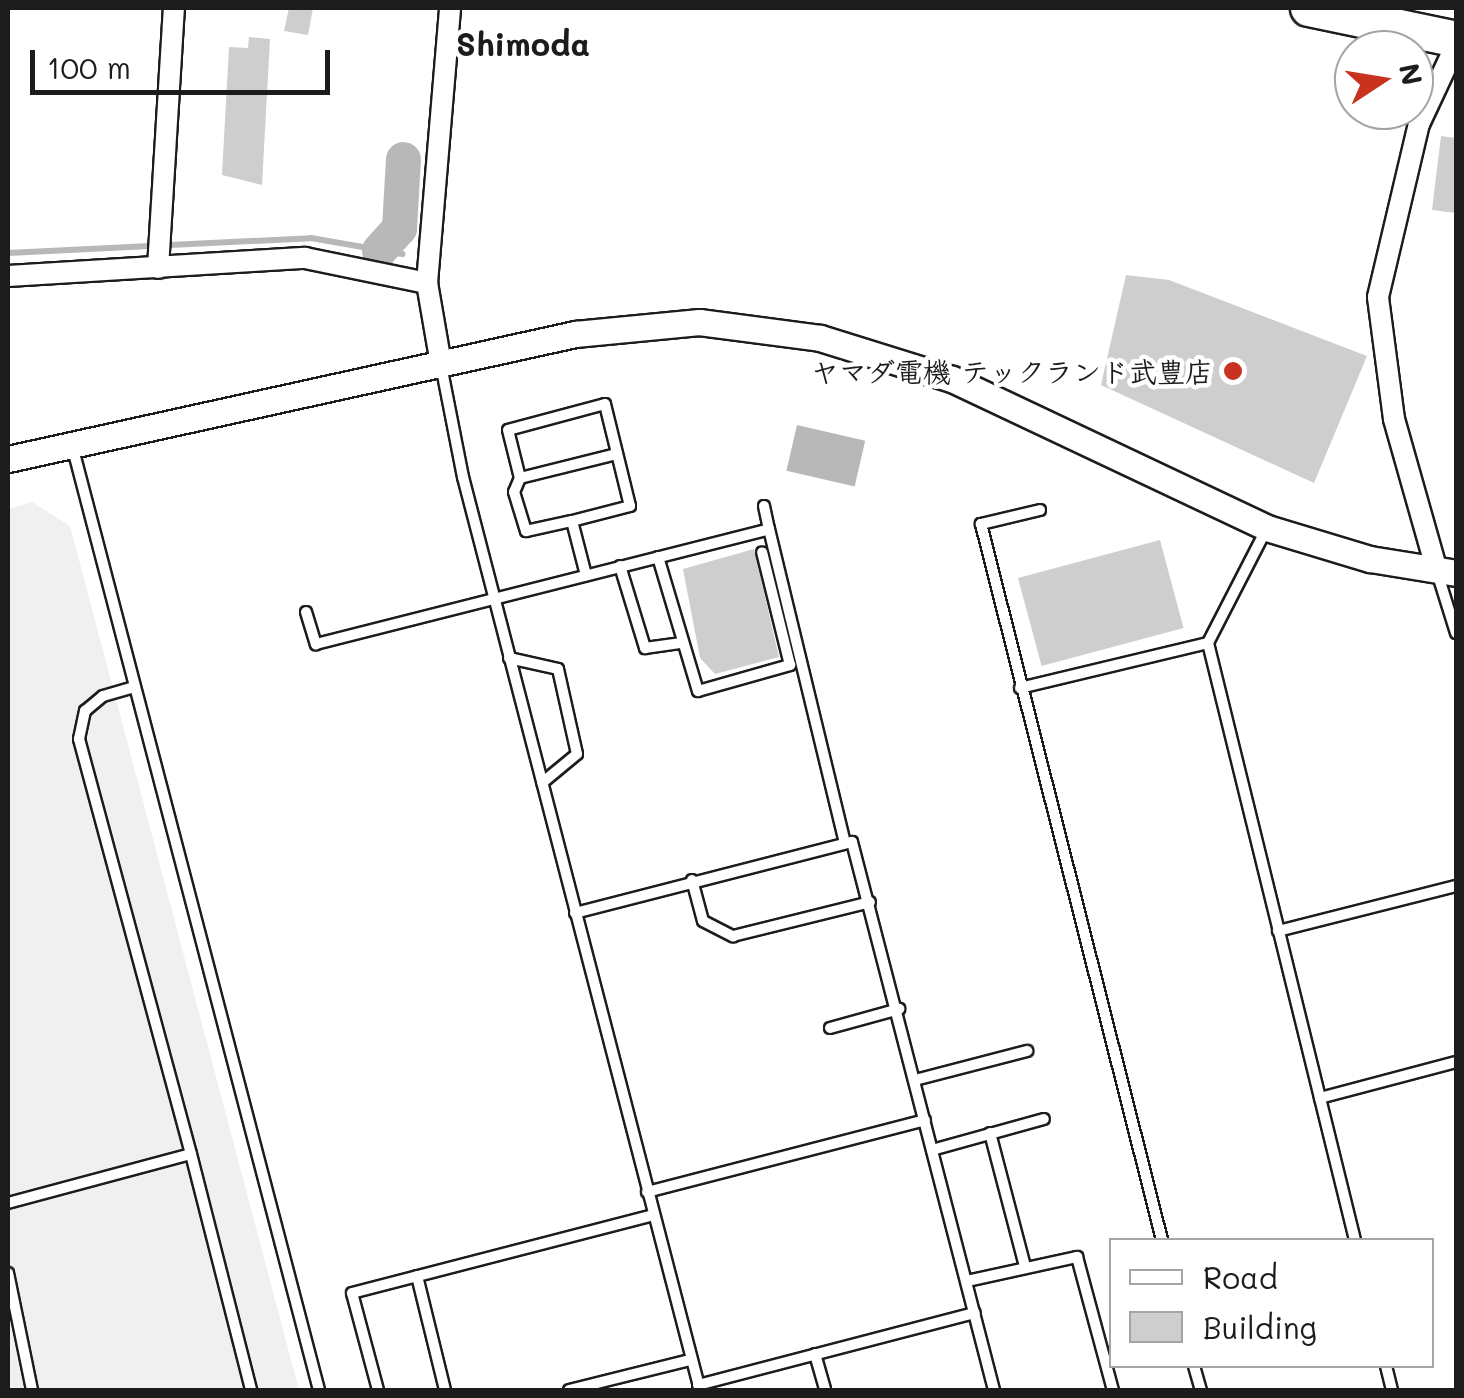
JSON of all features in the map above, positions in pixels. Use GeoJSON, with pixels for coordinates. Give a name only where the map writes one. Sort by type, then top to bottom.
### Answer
{"type":"FeatureCollection","features":[{"type":"Feature","properties":{"kind":"highway"},"geometry":{"type":"LineString","coordinates":[[1308,8],[1456,42]]}},
{"type":"Feature","properties":{"kind":"street"},"geometry":{"type":"LineString","coordinates":[[158,254],[174,8]]}},
{"type":"Feature","properties":{"kind":"street"},"geometry":{"type":"LineString","coordinates":[[441,364],[427,283],[450,8]]}},
{"type":"Feature","properties":{"kind":"street"},"geometry":{"type":"LineString","coordinates":[[1447,572],[1394,419],[1378,298],[1419,124],[1456,42]]}},
{"type":"Feature","properties":{"kind":"street"},"geometry":{"type":"LineString","coordinates":[[8,276],[158,254],[320,259],[427,283]]}},
{"type":"Feature","properties":{"kind":"street"},"geometry":{"type":"LineString","coordinates":[[8,458],[73,449],[576,334],[699,322],[820,338],[952,379],[1267,528],[1447,572]]}},
{"type":"Feature","properties":{"kind":"lane"},"geometry":{"type":"LineString","coordinates":[[441,364],[494,598],[699,1388],[974,1312]]}},
{"type":"Feature","properties":{"kind":"lane"},"geometry":{"type":"LineString","coordinates":[[605,404],[630,506],[526,531],[514,492],[520,478],[508,430],[605,404]]}},
{"type":"Feature","properties":{"kind":"lane"},"geometry":{"type":"LineString","coordinates":[[73,449],[318,1390]]}},
{"type":"Feature","properties":{"kind":"lane"},"geometry":{"type":"LineString","coordinates":[[520,478],[617,454]]}},
{"type":"Feature","properties":{"kind":"lane"},"geometry":{"type":"LineString","coordinates":[[764,506],[846,843]]}},
{"type":"Feature","properties":{"kind":"lane"},"geometry":{"type":"LineString","coordinates":[[1040,510],[981,524],[1161,1238]]}},
{"type":"Feature","properties":{"kind":"lane"},"geometry":{"type":"LineString","coordinates":[[572,521],[586,575]]}},
{"type":"Feature","properties":{"kind":"lane"},"geometry":{"type":"LineString","coordinates":[[1267,528],[1208,642],[1355,1238]]}},
{"type":"Feature","properties":{"kind":"lane"},"geometry":{"type":"LineString","coordinates":[[306,612],[316,644],[768,529]]}},
{"type":"Feature","properties":{"kind":"lane"},"geometry":{"type":"LineString","coordinates":[[658,557],[698,691],[790,665],[762,552]]}},
{"type":"Feature","properties":{"kind":"lane"},"geometry":{"type":"LineString","coordinates":[[620,566],[645,648],[682,644]]}},
{"type":"Feature","properties":{"kind":"lane"},"geometry":{"type":"LineString","coordinates":[[1447,572],[1456,633]]}},
{"type":"Feature","properties":{"kind":"lane"},"geometry":{"type":"LineString","coordinates":[[1020,688],[1208,642]]}},
{"type":"Feature","properties":{"kind":"lane"},"geometry":{"type":"LineString","coordinates":[[510,658],[558,669],[578,754],[542,782]]}},
{"type":"Feature","properties":{"kind":"lane"},"geometry":{"type":"LineString","coordinates":[[134,687],[103,696],[85,711],[79,739],[251,1390]]}},
{"type":"Feature","properties":{"kind":"lane"},"geometry":{"type":"LineString","coordinates":[[575,913],[852,842],[899,1009],[994,1390]]}},
{"type":"Feature","properties":{"kind":"lane"},"geometry":{"type":"LineString","coordinates":[[692,880],[703,921],[733,936],[870,902]]}},
{"type":"Feature","properties":{"kind":"lane"},"geometry":{"type":"LineString","coordinates":[[1278,931],[1456,886]]}},
{"type":"Feature","properties":{"kind":"lane"},"geometry":{"type":"LineString","coordinates":[[830,1028],[899,1009]]}},
{"type":"Feature","properties":{"kind":"lane"},"geometry":{"type":"LineString","coordinates":[[915,1080],[1027,1051]]}},
{"type":"Feature","properties":{"kind":"lane"},"geometry":{"type":"LineString","coordinates":[[1320,1098],[1456,1062]]}},
{"type":"Feature","properties":{"kind":"lane"},"geometry":{"type":"LineString","coordinates":[[932,1150],[1044,1119]]}},
{"type":"Feature","properties":{"kind":"lane"},"geometry":{"type":"LineString","coordinates":[[647,1192],[925,1120]]}},
{"type":"Feature","properties":{"kind":"lane"},"geometry":{"type":"LineString","coordinates":[[990,1134],[1025,1266]]}},
{"type":"Feature","properties":{"kind":"lane"},"geometry":{"type":"LineString","coordinates":[[8,1203],[191,1154]]}},
{"type":"Feature","properties":{"kind":"lane"},"geometry":{"type":"LineString","coordinates":[[378,1390],[352,1292],[653,1215]]}},
{"type":"Feature","properties":{"kind":"lane"},"geometry":{"type":"LineString","coordinates":[[967,1281],[1078,1257],[1114,1390]]}},
{"type":"Feature","properties":{"kind":"lane"},"geometry":{"type":"LineString","coordinates":[[8,1273],[32,1390]]}},
{"type":"Feature","properties":{"kind":"lane"},"geometry":{"type":"LineString","coordinates":[[417,1276],[445,1390]]}},
{"type":"Feature","properties":{"kind":"lane"},"geometry":{"type":"LineString","coordinates":[[816,1354],[824,1390]]}},
{"type":"Feature","properties":{"kind":"lane"},"geometry":{"type":"LineString","coordinates":[[568,1390],[690,1360]]}},
{"type":"Feature","properties":{"kind":"shaded area"},"geometry":{"type":"Polygon","coordinates":[[[797,425],[865,441],[855,487],[786,471],[797,425]]]}},
{"type":"Feature","properties":{"kind":"shaded area"},"geometry":{"type":"Polygon","coordinates":[[[32,502],[70,526],[299,1390],[8,1390],[8,509],[32,502]]]}},
{"type":"Feature","properties":{"kind":"building"},"geometry":{"type":"Polygon","coordinates":[[[289,8],[313,8],[308,35],[284,31],[289,8]]]}},
{"type":"Feature","properties":{"kind":"building"},"geometry":{"type":"Polygon","coordinates":[[[249,37],[270,39],[262,185],[222,175],[229,47],[248,48],[249,37]]]}},
{"type":"Feature","properties":{"kind":"building"},"geometry":{"type":"Polygon","coordinates":[[[1441,136],[1456,138],[1456,213],[1432,210],[1441,136]]]}},
{"type":"Feature","properties":{"kind":"building","name":"ヤマダ電機 テックランド武豊店"},"geometry":{"type":"Polygon","coordinates":[[[1126,275],[1169,280],[1367,356],[1314,483],[1101,385],[1126,275]]]}},
{"type":"Feature","properties":{"kind":"building"},"geometry":{"type":"Polygon","coordinates":[[[1160,540],[1184,628],[1042,666],[1018,578],[1160,540]]]}},
{"type":"Feature","properties":{"kind":"building"},"geometry":{"type":"Polygon","coordinates":[[[754,549],[779,657],[715,674],[700,658],[683,569],[754,549]]]}},
{"type":"Feature","properties":{"kind":"waterway"},"geometry":{"type":"LineString","coordinates":[[379,250],[399,228],[403,159]]}},
{"type":"Feature","properties":{"kind":"waterway"},"geometry":{"type":"LineString","coordinates":[[8,253],[311,238],[403,254]]}},
{"type":"Feature","properties":{"kind":"place","name":"ヤマダ電機 テックランド武豊店"},"geometry":{"type":"Point","coordinates":[1233,371]}},
{"type":"Feature","properties":{"kind":"district","name":"Shimoda"},"geometry":{"type":"Point","coordinates":[523,43]}}]}
